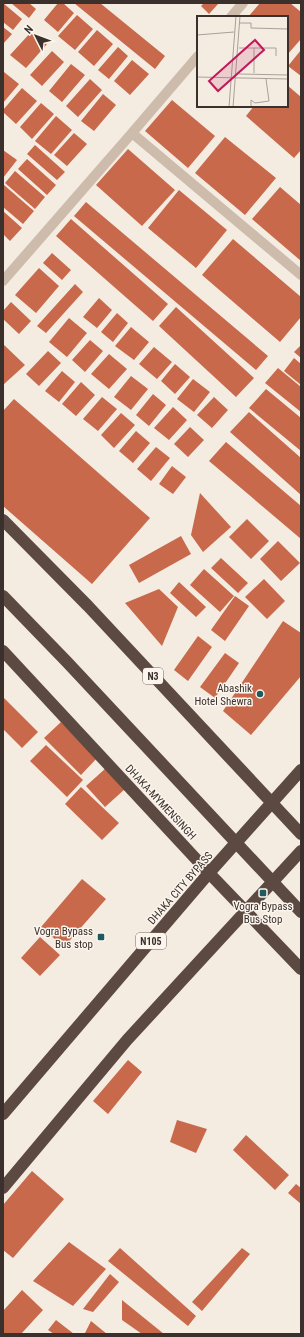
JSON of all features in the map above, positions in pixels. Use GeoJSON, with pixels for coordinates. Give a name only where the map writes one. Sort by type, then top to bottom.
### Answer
{"type":"FeatureCollection","features":[{"type":"Feature","properties":{"kind":"highway","name":"N3"},"geometry":{"type":"LineString","coordinates":[[3,520],[88,606],[301,834]]}},
{"type":"Feature","properties":{"kind":"highway"},"geometry":{"type":"LineString","coordinates":[[3,596],[67,662],[301,912]]}},
{"type":"Feature","properties":{"kind":"highway","name":"DHAKA-MYMENSINGH"},"geometry":{"type":"LineString","coordinates":[[3,651],[209,873],[301,969]]}},
{"type":"Feature","properties":{"kind":"highway","name":"DHAKA CITY BYPASS"},"geometry":{"type":"LineString","coordinates":[[3,1114],[209,873],[301,770]]}},
{"type":"Feature","properties":{"kind":"highway"},"geometry":{"type":"LineString","coordinates":[[3,1188],[127,1040],[301,851]]}},
{"type":"Feature","properties":{"kind":"street"},"geometry":{"type":"LineString","coordinates":[[232,16],[243,3]]}},
{"type":"Feature","properties":{"kind":"street"},"geometry":{"type":"LineString","coordinates":[[3,281],[197,57]]}},
{"type":"Feature","properties":{"kind":"street"},"geometry":{"type":"LineString","coordinates":[[132,133],[301,275]]}},
{"type":"Feature","properties":{"kind":"building"},"geometry":{"type":"Polygon","coordinates":[[[3,3],[22,19],[13,30],[3,22],[3,3]]]}},
{"type":"Feature","properties":{"kind":"building"},"geometry":{"type":"Polygon","coordinates":[[[11,3],[29,3],[36,9],[29,18],[11,3]]]}},
{"type":"Feature","properties":{"kind":"building"},"geometry":{"type":"Polygon","coordinates":[[[58,3],[63,3],[74,13],[58,32],[44,20],[58,3]]]}},
{"type":"Feature","properties":{"kind":"building"},"geometry":{"type":"Polygon","coordinates":[[[74,3],[100,3],[165,56],[155,69],[74,3]]]}},
{"type":"Feature","properties":{"kind":"building"},"geometry":{"type":"Polygon","coordinates":[[[204,3],[219,3],[209,14],[201,6],[204,3]]]}},
{"type":"Feature","properties":{"kind":"building"},"geometry":{"type":"Polygon","coordinates":[[[260,3],[290,3],[301,12],[301,39],[288,54],[288,16],[249,16],[260,3]]]}},
{"type":"Feature","properties":{"kind":"building"},"geometry":{"type":"Polygon","coordinates":[[[77,15],[93,29],[75,50],[58,36],[77,15]]]}},
{"type":"Feature","properties":{"kind":"building"},"geometry":{"type":"Polygon","coordinates":[[[3,27],[12,34],[3,44],[3,27]]]}},
{"type":"Feature","properties":{"kind":"building"},"geometry":{"type":"Polygon","coordinates":[[[97,30],[113,44],[94,66],[78,52],[97,30]]]}},
{"type":"Feature","properties":{"kind":"building"},"geometry":{"type":"Polygon","coordinates":[[[32,31],[47,44],[26,68],[10,55],[32,31]]]}},
{"type":"Feature","properties":{"kind":"building"},"geometry":{"type":"Polygon","coordinates":[[[118,47],[128,56],[109,79],[98,70],[118,47]]]}},
{"type":"Feature","properties":{"kind":"building"},"geometry":{"type":"Polygon","coordinates":[[[301,50],[301,76],[288,66],[301,50]]]}},
{"type":"Feature","properties":{"kind":"building"},"geometry":{"type":"Polygon","coordinates":[[[52,51],[64,62],[42,86],[30,75],[52,51]]]}},
{"type":"Feature","properties":{"kind":"building"},"geometry":{"type":"Polygon","coordinates":[[[132,60],[149,74],[130,95],[114,81],[132,60]]]}},
{"type":"Feature","properties":{"kind":"building"},"geometry":{"type":"Polygon","coordinates":[[[71,64],[85,75],[62,102],[49,91],[71,64]]]}},
{"type":"Feature","properties":{"kind":"building"},"geometry":{"type":"Polygon","coordinates":[[[3,72],[19,84],[3,103],[3,72]]]}},
{"type":"Feature","properties":{"kind":"building"},"geometry":{"type":"Polygon","coordinates":[[[90,79],[102,90],[78,117],[66,106],[90,79]]]}},
{"type":"Feature","properties":{"kind":"building"},"geometry":{"type":"Polygon","coordinates":[[[288,86],[301,97],[301,150],[294,158],[246,116],[253,107],[288,107],[288,86]]]}},
{"type":"Feature","properties":{"kind":"building"},"geometry":{"type":"Polygon","coordinates":[[[22,88],[37,101],[16,124],[3,112],[3,110],[22,88]]]}},
{"type":"Feature","properties":{"kind":"building"},"geometry":{"type":"Polygon","coordinates":[[[103,94],[116,105],[94,131],[81,121],[103,94]]]}},
{"type":"Feature","properties":{"kind":"building"},"geometry":{"type":"Polygon","coordinates":[[[172,100],[215,136],[188,168],[145,131],[172,100]]]}},
{"type":"Feature","properties":{"kind":"building"},"geometry":{"type":"Polygon","coordinates":[[[41,103],[54,114],[32,139],[20,127],[41,103]]]}},
{"type":"Feature","properties":{"kind":"building"},"geometry":{"type":"Polygon","coordinates":[[[56,116],[72,130],[51,154],[35,141],[56,116]]]}},
{"type":"Feature","properties":{"kind":"building"},"geometry":{"type":"Polygon","coordinates":[[[74,133],[87,144],[67,166],[54,155],[74,133]]]}},
{"type":"Feature","properties":{"kind":"building"},"geometry":{"type":"Polygon","coordinates":[[[225,137],[276,178],[245,215],[195,173],[225,137]]]}},
{"type":"Feature","properties":{"kind":"building"},"geometry":{"type":"Polygon","coordinates":[[[35,145],[65,172],[57,180],[27,154],[35,145]]]}},
{"type":"Feature","properties":{"kind":"building"},"geometry":{"type":"Polygon","coordinates":[[[128,149],[175,190],[142,226],[96,185],[128,149]]]}},
{"type":"Feature","properties":{"kind":"building"},"geometry":{"type":"Polygon","coordinates":[[[3,150],[17,160],[3,178],[3,150]]]}},
{"type":"Feature","properties":{"kind":"building"},"geometry":{"type":"Polygon","coordinates":[[[27,159],[56,185],[47,195],[18,169],[27,159]]]}},
{"type":"Feature","properties":{"kind":"building"},"geometry":{"type":"Polygon","coordinates":[[[15,171],[45,197],[35,209],[5,183],[15,171]]]}},
{"type":"Feature","properties":{"kind":"building"},"geometry":{"type":"Polygon","coordinates":[[[4,185],[34,211],[23,224],[3,207],[4,185]]]}},
{"type":"Feature","properties":{"kind":"building"},"geometry":{"type":"Polygon","coordinates":[[[280,187],[301,205],[301,261],[252,219],[280,187]]]}},
{"type":"Feature","properties":{"kind":"building"},"geometry":{"type":"Polygon","coordinates":[[[179,190],[227,230],[196,268],[148,228],[179,190]]]}},
{"type":"Feature","properties":{"kind":"building"},"geometry":{"type":"Polygon","coordinates":[[[86,202],[268,356],[256,370],[74,216],[86,202]]]}},
{"type":"Feature","properties":{"kind":"building"},"geometry":{"type":"Polygon","coordinates":[[[3,211],[22,228],[10,241],[3,234],[3,211]]]}},
{"type":"Feature","properties":{"kind":"building"},"geometry":{"type":"Polygon","coordinates":[[[71,219],[168,304],[153,321],[56,236],[71,219]]]}},
{"type":"Feature","properties":{"kind":"building"},"geometry":{"type":"Polygon","coordinates":[[[233,239],[301,297],[301,317],[280,342],[202,275],[233,239]]]}},
{"type":"Feature","properties":{"kind":"building"},"geometry":{"type":"Polygon","coordinates":[[[52,253],[71,270],[62,280],[43,263],[52,253]]]}},
{"type":"Feature","properties":{"kind":"building"},"geometry":{"type":"Polygon","coordinates":[[[39,268],[59,286],[36,313],[15,295],[39,268]]]}},
{"type":"Feature","properties":{"kind":"building"},"geometry":{"type":"Polygon","coordinates":[[[75,284],[83,292],[46,333],[37,326],[75,284]]]}},
{"type":"Feature","properties":{"kind":"building"},"geometry":{"type":"Polygon","coordinates":[[[99,298],[112,310],[97,328],[83,317],[99,298]]]}},
{"type":"Feature","properties":{"kind":"building"},"geometry":{"type":"Polygon","coordinates":[[[11,302],[31,321],[19,334],[3,319],[3,311],[11,302]]]}},
{"type":"Feature","properties":{"kind":"building"},"geometry":{"type":"Polygon","coordinates":[[[176,307],[254,378],[236,397],[159,326],[176,307]]]}},
{"type":"Feature","properties":{"kind":"building"},"geometry":{"type":"Polygon","coordinates":[[[117,313],[128,323],[113,342],[101,332],[117,313]]]}},
{"type":"Feature","properties":{"kind":"building"},"geometry":{"type":"Polygon","coordinates":[[[69,318],[87,333],[67,357],[49,342],[69,318]]]}},
{"type":"Feature","properties":{"kind":"building"},"geometry":{"type":"Polygon","coordinates":[[[131,327],[149,342],[134,360],[115,346],[131,327]]]}},
{"type":"Feature","properties":{"kind":"building"},"geometry":{"type":"Polygon","coordinates":[[[90,340],[103,351],[85,372],[72,360],[90,340]]]}},
{"type":"Feature","properties":{"kind":"building"},"geometry":{"type":"Polygon","coordinates":[[[3,344],[25,365],[3,385],[3,344]]]}},
{"type":"Feature","properties":{"kind":"building"},"geometry":{"type":"Polygon","coordinates":[[[301,345],[301,358],[294,352],[301,345]]]}},
{"type":"Feature","properties":{"kind":"building"},"geometry":{"type":"Polygon","coordinates":[[[154,347],[172,362],[157,379],[139,364],[154,347]]]}},
{"type":"Feature","properties":{"kind":"building"},"geometry":{"type":"Polygon","coordinates":[[[48,351],[61,363],[39,386],[26,374],[48,351]]]}},
{"type":"Feature","properties":{"kind":"building"},"geometry":{"type":"Polygon","coordinates":[[[109,354],[127,369],[109,389],[91,374],[109,354]]]}},
{"type":"Feature","properties":{"kind":"building"},"geometry":{"type":"Polygon","coordinates":[[[294,358],[301,364],[301,385],[284,371],[294,358]]]}},
{"type":"Feature","properties":{"kind":"building"},"geometry":{"type":"Polygon","coordinates":[[[175,364],[190,377],[175,394],[161,381],[175,364]]]}},
{"type":"Feature","properties":{"kind":"building"},"geometry":{"type":"Polygon","coordinates":[[[278,368],[301,387],[301,412],[265,383],[278,368]]]}},
{"type":"Feature","properties":{"kind":"building"},"geometry":{"type":"Polygon","coordinates":[[[62,371],[75,382],[59,402],[45,391],[62,371]]]}},
{"type":"Feature","properties":{"kind":"building"},"geometry":{"type":"Polygon","coordinates":[[[131,376],[148,389],[131,410],[114,397],[131,376]]]}},
{"type":"Feature","properties":{"kind":"building"},"geometry":{"type":"Polygon","coordinates":[[[193,379],[210,392],[194,412],[177,399],[193,379]]]}},
{"type":"Feature","properties":{"kind":"building"},"geometry":{"type":"Polygon","coordinates":[[[81,382],[95,395],[76,416],[62,404],[81,382]]]}},
{"type":"Feature","properties":{"kind":"building"},"geometry":{"type":"Polygon","coordinates":[[[266,389],[301,418],[301,451],[249,408],[266,389]]]}},
{"type":"Feature","properties":{"kind":"building"},"geometry":{"type":"Polygon","coordinates":[[[153,394],[166,405],[149,426],[136,415],[153,394]]]}},
{"type":"Feature","properties":{"kind":"building"},"geometry":{"type":"Polygon","coordinates":[[[102,397],[117,409],[98,431],[83,419],[102,397]]]}},
{"type":"Feature","properties":{"kind":"building"},"geometry":{"type":"Polygon","coordinates":[[[214,397],[228,410],[212,428],[197,415],[214,397]]]}},
{"type":"Feature","properties":{"kind":"building"},"geometry":{"type":"Polygon","coordinates":[[[14,399],[150,518],[92,584],[3,506],[3,411],[14,399]]]}},
{"type":"Feature","properties":{"kind":"building"},"geometry":{"type":"Polygon","coordinates":[[[173,407],[187,420],[169,440],[154,428],[173,407]]]}},
{"type":"Feature","properties":{"kind":"building"},"geometry":{"type":"Polygon","coordinates":[[[249,412],[301,458],[301,495],[230,432],[249,412]]]}},
{"type":"Feature","properties":{"kind":"building"},"geometry":{"type":"Polygon","coordinates":[[[121,413],[135,425],[114,448],[101,435],[121,413]]]}},
{"type":"Feature","properties":{"kind":"building"},"geometry":{"type":"Polygon","coordinates":[[[190,427],[204,440],[188,457],[174,444],[190,427]]]}},
{"type":"Feature","properties":{"kind":"building"},"geometry":{"type":"Polygon","coordinates":[[[136,431],[150,443],[133,463],[119,451],[136,431]]]}},
{"type":"Feature","properties":{"kind":"building"},"geometry":{"type":"Polygon","coordinates":[[[226,442],[301,506],[301,539],[209,461],[226,442]]]}},
{"type":"Feature","properties":{"kind":"building"},"geometry":{"type":"Polygon","coordinates":[[[156,447],[170,458],[151,481],[137,469],[156,447]]]}},
{"type":"Feature","properties":{"kind":"building"},"geometry":{"type":"Polygon","coordinates":[[[172,466],[186,477],[173,494],[159,484],[172,466]]]}},
{"type":"Feature","properties":{"kind":"building"},"geometry":{"type":"Polygon","coordinates":[[[200,493],[231,527],[203,552],[191,535],[200,493]]]}},
{"type":"Feature","properties":{"kind":"building"},"geometry":{"type":"Polygon","coordinates":[[[247,519],[269,541],[251,559],[229,537],[247,519]]]}},
{"type":"Feature","properties":{"kind":"building"},"geometry":{"type":"Polygon","coordinates":[[[181,536],[191,554],[139,583],[129,565],[181,536]]]}},
{"type":"Feature","properties":{"kind":"building"},"geometry":{"type":"Polygon","coordinates":[[[278,541],[300,563],[281,581],[260,559],[278,541]]]}},
{"type":"Feature","properties":{"kind":"building"},"geometry":{"type":"Polygon","coordinates":[[[221,558],[248,583],[238,593],[211,568],[221,558]]]}},
{"type":"Feature","properties":{"kind":"building"},"geometry":{"type":"Polygon","coordinates":[[[204,569],[234,596],[220,612],[190,585],[204,569]]]}},
{"type":"Feature","properties":{"kind":"building"},"geometry":{"type":"Polygon","coordinates":[[[264,579],[285,601],[267,619],[245,597],[264,579]]]}},
{"type":"Feature","properties":{"kind":"building"},"geometry":{"type":"Polygon","coordinates":[[[179,582],[206,607],[196,617],[170,593],[179,582]]]}},
{"type":"Feature","properties":{"kind":"building"},"geometry":{"type":"Polygon","coordinates":[[[159,589],[178,607],[162,646],[125,603],[159,589]]]}},
{"type":"Feature","properties":{"kind":"building"},"geometry":{"type":"Polygon","coordinates":[[[235,596],[249,606],[225,641],[211,630],[235,596]]]}},
{"type":"Feature","properties":{"kind":"building","name":"Abashik Hotel Shewra"},"geometry":{"type":"Polygon","coordinates":[[[283,621],[301,633],[301,676],[251,735],[223,711],[283,621]]]}},
{"type":"Feature","properties":{"kind":"building"},"geometry":{"type":"Polygon","coordinates":[[[198,636],[212,647],[188,681],[174,670],[198,636]]]}},
{"type":"Feature","properties":{"kind":"building"},"geometry":{"type":"Polygon","coordinates":[[[225,653],[239,663],[215,698],[200,687],[225,653]]]}},
{"type":"Feature","properties":{"kind":"building"},"geometry":{"type":"Polygon","coordinates":[[[3,697],[38,732],[22,748],[3,729],[3,697]]]}},
{"type":"Feature","properties":{"kind":"building"},"geometry":{"type":"Polygon","coordinates":[[[61,722],[97,758],[81,775],[44,738],[61,722]]]}},
{"type":"Feature","properties":{"kind":"building"},"geometry":{"type":"Polygon","coordinates":[[[46,745],[83,780],[67,797],[30,761],[46,745]]]}},
{"type":"Feature","properties":{"kind":"building"},"geometry":{"type":"Polygon","coordinates":[[[106,768],[125,789],[105,807],[86,786],[106,768]]]}},
{"type":"Feature","properties":{"kind":"building"},"geometry":{"type":"Polygon","coordinates":[[[81,787],[119,823],[102,840],[65,804],[81,787]]]}},
{"type":"Feature","properties":{"kind":"building"},"geometry":{"type":"Polygon","coordinates":[[[82,879],[106,899],[64,947],[41,927],[82,879]]]}},
{"type":"Feature","properties":{"kind":"building"},"geometry":{"type":"Polygon","coordinates":[[[40,937],[60,955],[40,976],[21,958],[40,937]]]}},
{"type":"Feature","properties":{"kind":"building"},"geometry":{"type":"Polygon","coordinates":[[[128,1060],[142,1072],[108,1114],[93,1101],[128,1060]]]}},
{"type":"Feature","properties":{"kind":"building"},"geometry":{"type":"Polygon","coordinates":[[[177,1120],[207,1129],[196,1153],[170,1142],[177,1120]]]}},
{"type":"Feature","properties":{"kind":"building"},"geometry":{"type":"Polygon","coordinates":[[[246,1135],[289,1175],[275,1190],[233,1150],[246,1135]]]}},
{"type":"Feature","properties":{"kind":"building"},"geometry":{"type":"Polygon","coordinates":[[[32,1171],[64,1199],[13,1258],[3,1250],[3,1205],[32,1171]]]}},
{"type":"Feature","properties":{"kind":"building"},"geometry":{"type":"Polygon","coordinates":[[[296,1184],[301,1188],[301,1204],[288,1193],[296,1184]]]}},
{"type":"Feature","properties":{"kind":"building"},"geometry":{"type":"Polygon","coordinates":[[[69,1242],[106,1269],[73,1306],[33,1281],[69,1242]]]}},
{"type":"Feature","properties":{"kind":"building"},"geometry":{"type":"Polygon","coordinates":[[[120,1248],[196,1316],[188,1326],[108,1261],[120,1248]]]}},
{"type":"Feature","properties":{"kind":"building"},"geometry":{"type":"Polygon","coordinates":[[[242,1248],[250,1254],[202,1311],[192,1302],[242,1248]]]}},
{"type":"Feature","properties":{"kind":"building"},"geometry":{"type":"Polygon","coordinates":[[[110,1274],[119,1282],[93,1312],[83,1309],[110,1274]]]}},
{"type":"Feature","properties":{"kind":"building"},"geometry":{"type":"Polygon","coordinates":[[[22,1290],[43,1310],[21,1334],[3,1334],[3,1311],[22,1290]]]}},
{"type":"Feature","properties":{"kind":"building"},"geometry":{"type":"Polygon","coordinates":[[[122,1300],[164,1334],[142,1334],[122,1320],[122,1300]]]}},
{"type":"Feature","properties":{"kind":"building"},"geometry":{"type":"Polygon","coordinates":[[[56,1320],[74,1334],[54,1334],[48,1330],[56,1320]]]}},
{"type":"Feature","properties":{"kind":"building"},"geometry":{"type":"Polygon","coordinates":[[[91,1321],[107,1334],[85,1333],[91,1321]]]}},
{"type":"Feature","properties":{"kind":"place","name":"Abashik Hotel Shewra"},"geometry":{"type":"Point","coordinates":[260,694]}},
{"type":"Feature","properties":{"kind":"place","name":"Vogra Bypass Bus Stop"},"geometry":{"type":"Point","coordinates":[263,893]}},
{"type":"Feature","properties":{"kind":"place","name":"Vogra Bypass Bus stop"},"geometry":{"type":"Point","coordinates":[101,937]}}]}
